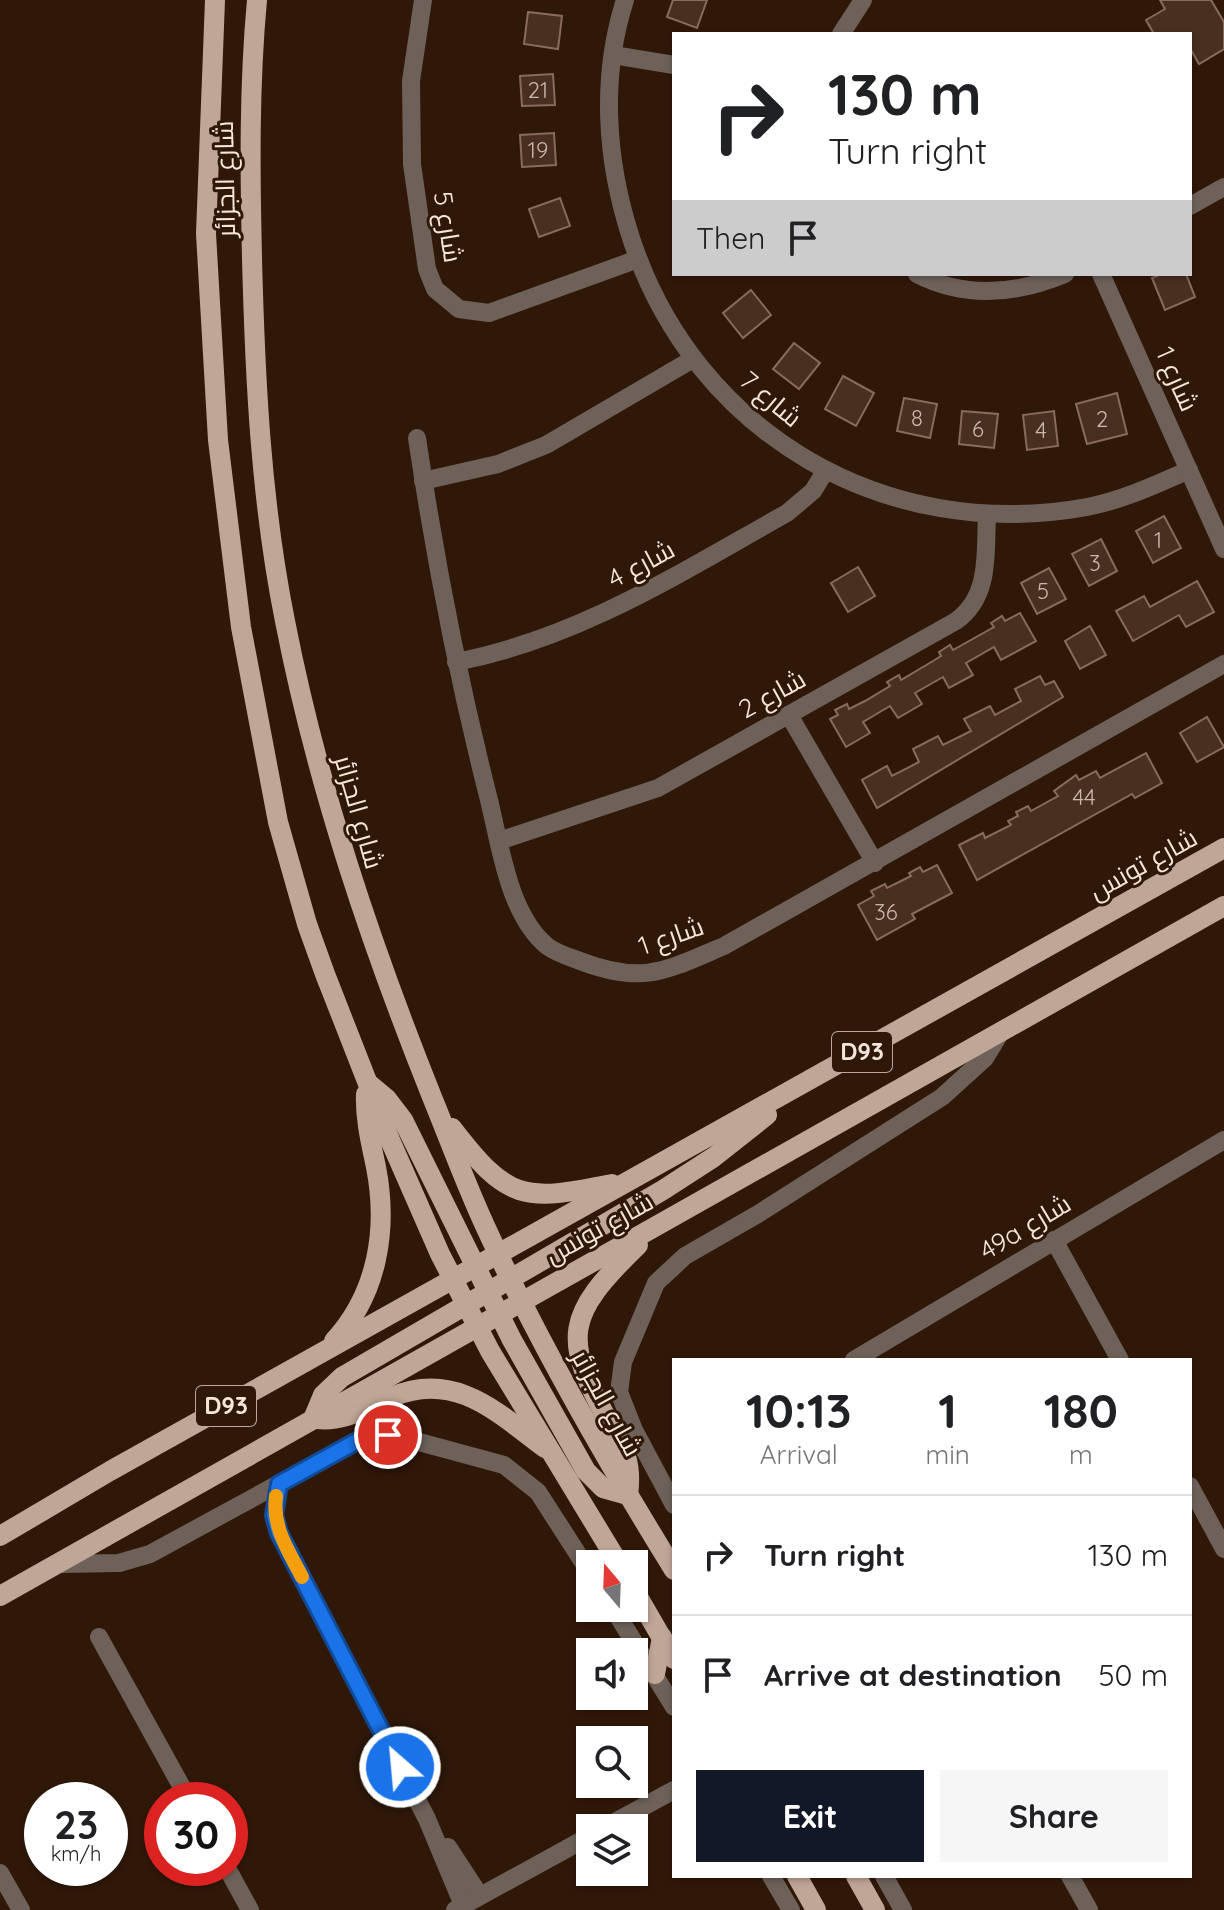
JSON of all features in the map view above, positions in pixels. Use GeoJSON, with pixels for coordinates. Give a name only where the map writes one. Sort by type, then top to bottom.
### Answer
{"type":"FeatureCollection","features":[{"type":"Feature","properties":{"kind":"main road","name":"شارع الجزائر"},"geometry":{"type":"LineString","coordinates":[[215,0],[206,234],[217,427],[231,561],[278,822],[307,924],[367,1082],[453,1280],[477,1327],[611,1550]]}},
{"type":"Feature","properties":{"kind":"main road","name":"شارع الجزائر"},"geometry":{"type":"LineString","coordinates":[[257,0],[250,119],[254,323],[261,442],[280,595],[312,742],[349,871],[399,1014],[499,1254],[628,1495],[672,1567]]}},
{"type":"Feature","properties":{"kind":"main road","name":"شارع تونس"},"geometry":{"type":"LineString","coordinates":[[0,1536],[1224,848]]}},
{"type":"Feature","properties":{"kind":"main road","name":"شارع تونس"},"geometry":{"type":"LineString","coordinates":[[0,1596],[1224,906]]}},
{"type":"Feature","properties":{"kind":"main road"},"geometry":{"type":"LineString","coordinates":[[367,1082],[387,1099],[403,1120],[499,1315],[593,1480],[603,1488],[628,1495],[631,1475],[629,1458],[582,1371],[578,1357],[579,1328],[595,1289],[662,1223]]}},
{"type":"Feature","properties":{"kind":"main road"},"geometry":{"type":"LineString","coordinates":[[325,1351],[362,1301],[380,1243],[381,1204],[366,1119],[367,1082]]}},
{"type":"Feature","properties":{"kind":"main road"},"geometry":{"type":"LineString","coordinates":[[555,1454],[484,1403],[464,1393],[447,1390],[410,1391],[350,1416],[313,1419],[323,1395],[342,1377],[689,1174],[741,1136],[793,1090]]}},
{"type":"Feature","properties":{"kind":"main road"},"geometry":{"type":"LineString","coordinates":[[437,1109],[486,1171],[517,1190],[530,1194],[559,1195],[630,1181]]}},
{"type":"Feature","properties":{"kind":"main road"},"geometry":{"type":"LineString","coordinates":[[648,1614],[672,1655]]}},
{"type":"Feature","properties":{"kind":"main road"},"geometry":{"type":"LineString","coordinates":[[655,1674],[662,1637]]}},
{"type":"Feature","properties":{"kind":"main road"},"geometry":{"type":"LineString","coordinates":[[798,1878],[816,1910]]}},
{"type":"Feature","properties":{"kind":"main road"},"geometry":{"type":"LineString","coordinates":[[857,1878],[875,1910]]}},
{"type":"Feature","properties":{"kind":"street","name":"شارع 5"},"geometry":{"type":"LineString","coordinates":[[423,0],[411,81],[412,164],[427,269],[435,289],[459,309],[489,313],[638,259]]}},
{"type":"Feature","properties":{"kind":"street","name":"شارع 7"},"geometry":{"type":"LineString","coordinates":[[625,0],[613,55],[610,141],[620,199],[638,259],[662,312],[693,359],[752,420],[826,470],[900,500],[945,510],[987,514],[1044,513],[1087,507],[1121,499],[1189,470]]}},
{"type":"Feature","properties":{"kind":"street"},"geometry":{"type":"LineString","coordinates":[[842,32],[863,0]]}},
{"type":"Feature","properties":{"kind":"street"},"geometry":{"type":"LineString","coordinates":[[613,55],[672,65]]}},
{"type":"Feature","properties":{"kind":"street"},"geometry":{"type":"LineString","coordinates":[[1192,205],[1224,187]]}},
{"type":"Feature","properties":{"kind":"street"},"geometry":{"type":"LineString","coordinates":[[922,276],[947,286],[998,291],[1031,287],[1060,276]]}},
{"type":"Feature","properties":{"kind":"street","name":"شارع 1"},"geometry":{"type":"LineString","coordinates":[[1102,276],[1224,549]]}},
{"type":"Feature","properties":{"kind":"street"},"geometry":{"type":"LineString","coordinates":[[423,481],[498,464],[546,445],[693,359]]}},
{"type":"Feature","properties":{"kind":"street","name":"شارع 1"},"geometry":{"type":"LineString","coordinates":[[417,438],[456,662],[516,903],[540,940],[550,949],[625,976],[671,967],[724,946],[1224,664]]}},
{"type":"Feature","properties":{"kind":"street","name":"شارع 4"},"geometry":{"type":"LineString","coordinates":[[456,662],[540,642],[592,620],[787,513],[813,491],[826,470]]}},
{"type":"Feature","properties":{"kind":"street","name":"شارع 2"},"geometry":{"type":"LineString","coordinates":[[499,841],[658,788],[964,616],[982,587],[987,514]]}},
{"type":"Feature","properties":{"kind":"street"},"geometry":{"type":"LineString","coordinates":[[789,715],[875,863]]}},
{"type":"Feature","properties":{"kind":"street"},"geometry":{"type":"LineString","coordinates":[[672,1501],[634,1430],[619,1392],[623,1362],[656,1283],[685,1256],[758,1214],[942,1097],[985,1058],[1002,1030]]}},
{"type":"Feature","properties":{"kind":"street","name":"49a شارع"},"geometry":{"type":"LineString","coordinates":[[857,1358],[1224,1140]]}},
{"type":"Feature","properties":{"kind":"street"},"geometry":{"type":"LineString","coordinates":[[1054,1240],[1119,1358]]}},
{"type":"Feature","properties":{"kind":"street"},"geometry":{"type":"LineString","coordinates":[[58,1564],[135,1560],[357,1441],[378,1435],[406,1437],[491,1461],[516,1472],[538,1492],[576,1551]]}},
{"type":"Feature","properties":{"kind":"street"},"geometry":{"type":"LineString","coordinates":[[279,1484],[274,1515],[279,1533],[427,1819],[466,1904],[576,1844]]}},
{"type":"Feature","properties":{"kind":"street"},"geometry":{"type":"LineString","coordinates":[[1192,1490],[1224,1549]]}},
{"type":"Feature","properties":{"kind":"street"},"geometry":{"type":"LineString","coordinates":[[238,1507],[260,1514],[279,1533]]}},
{"type":"Feature","properties":{"kind":"street"},"geometry":{"type":"LineString","coordinates":[[622,1622],[672,1704]]}},
{"type":"Feature","properties":{"kind":"street"},"geometry":{"type":"LineString","coordinates":[[99,1637],[179,1782]]}},
{"type":"Feature","properties":{"kind":"street"},"geometry":{"type":"LineString","coordinates":[[630,1814],[672,1791]]}},
{"type":"Feature","properties":{"kind":"street"},"geometry":{"type":"LineString","coordinates":[[0,1873],[21,1910]]}},
{"type":"Feature","properties":{"kind":"street"},"geometry":{"type":"LineString","coordinates":[[772,1878],[791,1910]]}},
{"type":"Feature","properties":{"kind":"street"},"geometry":{"type":"LineString","coordinates":[[885,1878],[903,1910]]}},
{"type":"Feature","properties":{"kind":"street"},"geometry":{"type":"LineString","coordinates":[[1071,1878],[1089,1910]]}},
{"type":"Feature","properties":{"kind":"street"},"geometry":{"type":"LineString","coordinates":[[237,1886],[250,1910]]}},
{"type":"Feature","properties":{"kind":"building"},"geometry":{"type":"Polygon","coordinates":[[[673,0],[707,0],[697,28],[667,17],[673,0]]]}},
{"type":"Feature","properties":{"kind":"building"},"geometry":{"type":"Polygon","coordinates":[[[1160,0],[1211,0],[1224,22],[1224,49],[1199,64],[1192,52],[1192,32],[1153,32],[1146,20],[1165,9],[1160,0]]]}},
{"type":"Feature","properties":{"kind":"building"},"geometry":{"type":"Polygon","coordinates":[[[528,12],[562,16],[558,49],[524,44],[528,12]]]}},
{"type":"Feature","properties":{"kind":"building"},"geometry":{"type":"Polygon","coordinates":[[[553,74],[555,105],[522,106],[520,76],[553,74]]]}},
{"type":"Feature","properties":{"kind":"building"},"geometry":{"type":"Polygon","coordinates":[[[554,133],[556,165],[522,167],[520,135],[554,133]]]}},
{"type":"Feature","properties":{"kind":"building"},"geometry":{"type":"Polygon","coordinates":[[[560,198],[570,226],[539,237],[529,209],[560,198]]]}},
{"type":"Feature","properties":{"kind":"building"},"geometry":{"type":"Polygon","coordinates":[[[1187,276],[1195,297],[1165,310],[1152,278],[1187,276]]]}},
{"type":"Feature","properties":{"kind":"building"},"geometry":{"type":"Polygon","coordinates":[[[751,290],[771,315],[743,338],[723,313],[751,290]]]}},
{"type":"Feature","properties":{"kind":"building"},"geometry":{"type":"Polygon","coordinates":[[[794,343],[820,363],[799,389],[773,369],[794,343]]]}},
{"type":"Feature","properties":{"kind":"building"},"geometry":{"type":"Polygon","coordinates":[[[843,376],[874,393],[856,426],[825,409],[843,376]]]}},
{"type":"Feature","properties":{"kind":"building"},"geometry":{"type":"Polygon","coordinates":[[[1117,393],[1127,434],[1087,444],[1076,404],[1117,393]]]}},
{"type":"Feature","properties":{"kind":"building"},"geometry":{"type":"Polygon","coordinates":[[[904,398],[937,404],[930,438],[897,431],[904,398]]]}},
{"type":"Feature","properties":{"kind":"building"},"geometry":{"type":"Polygon","coordinates":[[[962,411],[998,414],[994,448],[959,444],[962,411]]]}},
{"type":"Feature","properties":{"kind":"building"},"geometry":{"type":"Polygon","coordinates":[[[1054,411],[1058,446],[1027,450],[1023,415],[1054,411]]]}},
{"type":"Feature","properties":{"kind":"building"},"geometry":{"type":"Polygon","coordinates":[[[1164,516],[1181,548],[1153,563],[1136,531],[1164,516]]]}},
{"type":"Feature","properties":{"kind":"building"},"geometry":{"type":"Polygon","coordinates":[[[1101,539],[1117,571],[1089,586],[1072,554],[1101,539]]]}},
{"type":"Feature","properties":{"kind":"building"},"geometry":{"type":"Polygon","coordinates":[[[858,567],[875,596],[848,612],[831,583],[858,567]]]}},
{"type":"Feature","properties":{"kind":"building"},"geometry":{"type":"Polygon","coordinates":[[[1049,568],[1066,599],[1037,614],[1021,583],[1049,568]]]}},
{"type":"Feature","properties":{"kind":"building"},"geometry":{"type":"Polygon","coordinates":[[[1197,581],[1214,612],[1186,627],[1179,615],[1133,641],[1116,611],[1144,596],[1150,607],[1197,581]]]}},
{"type":"Feature","properties":{"kind":"building"},"geometry":{"type":"Polygon","coordinates":[[[1020,613],[1036,641],[1001,660],[994,647],[966,663],[973,675],[949,688],[943,677],[915,693],[922,704],[898,718],[890,706],[863,722],[870,733],[846,747],[830,719],[838,715],[835,710],[847,704],[849,709],[865,701],[890,686],[887,682],[899,675],[901,680],[941,656],[939,652],[950,645],[953,650],[994,627],[991,623],[1002,616],[1005,621],[1020,613]]]}},
{"type":"Feature","properties":{"kind":"building"},"geometry":{"type":"Polygon","coordinates":[[[1090,626],[1106,655],[1080,669],[1065,641],[1090,626]]]}},
{"type":"Feature","properties":{"kind":"building"},"geometry":{"type":"Polygon","coordinates":[[[1040,676],[1045,685],[1054,681],[1063,697],[877,808],[862,780],[887,766],[892,776],[919,762],[913,749],[938,736],[943,745],[971,731],[964,719],[990,706],[995,715],[1021,701],[1015,689],[1040,676]]]}},
{"type":"Feature","properties":{"kind":"building"},"geometry":{"type":"Polygon","coordinates":[[[1207,717],[1224,747],[1197,762],[1180,733],[1207,717]]]}},
{"type":"Feature","properties":{"kind":"building"},"geometry":{"type":"Polygon","coordinates":[[[1146,753],[1162,783],[1135,798],[1132,794],[977,880],[959,845],[983,833],[985,838],[1011,825],[1008,821],[1018,816],[1016,812],[1028,806],[1031,811],[1058,796],[1054,791],[1076,775],[1079,780],[1096,771],[1100,778],[1146,753]]]}},
{"type":"Feature","properties":{"kind":"building"},"geometry":{"type":"Polygon","coordinates":[[[937,865],[952,893],[912,914],[915,919],[877,940],[858,905],[874,896],[871,891],[885,884],[887,888],[911,876],[909,873],[920,867],[923,872],[937,865]]]}},
{"type":"Feature","properties":{"kind":"slow traffic"},"geometry":{"type":"LineString","coordinates":[[276,1496],[274,1515],[279,1533],[302,1577]]}},
{"type":"Feature","properties":{"kind":"route"},"geometry":{"type":"LineString","coordinates":[[388,1435],[357,1441],[279,1484],[274,1515],[279,1533],[400,1767]]}}]}
